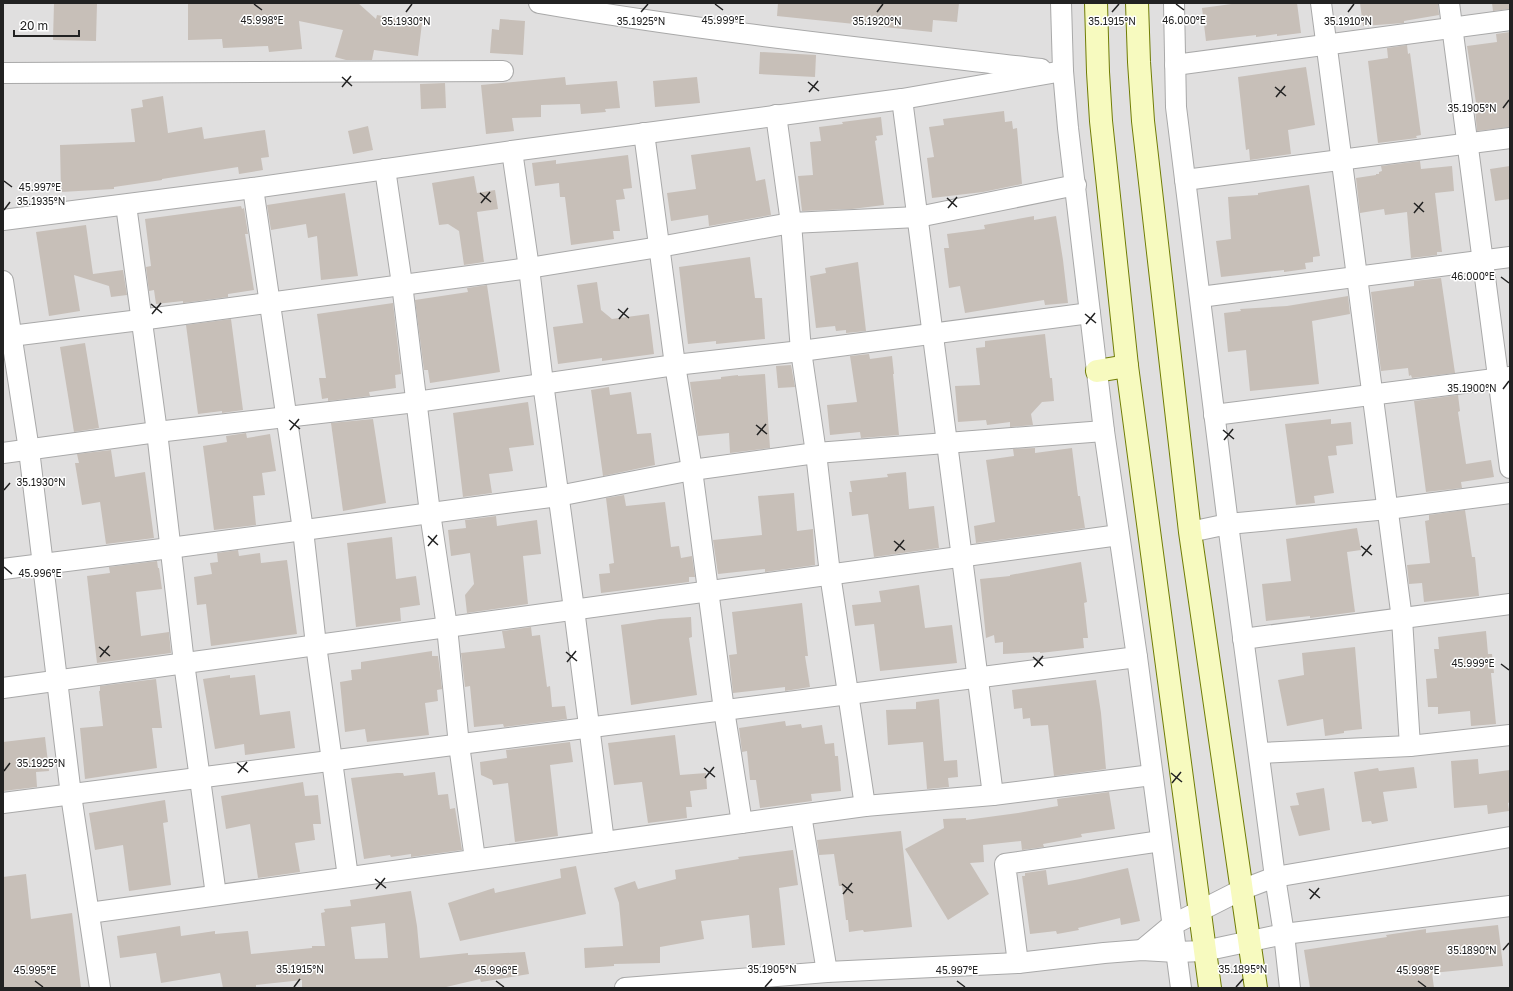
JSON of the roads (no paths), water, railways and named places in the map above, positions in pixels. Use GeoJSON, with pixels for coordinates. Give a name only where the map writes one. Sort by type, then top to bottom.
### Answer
{"type":"FeatureCollection","features":[{"type":"Feature","properties":{"kind":"main road"},"geometry":{"type":"LineString","coordinates":[[1096,3],[1101,120],[1127,366],[1210,988]]}},
{"type":"Feature","properties":{"kind":"main road"},"geometry":{"type":"LineString","coordinates":[[1137,3],[1139,62],[1144,128],[1190,532],[1256,988]]}},
{"type":"Feature","properties":{"kind":"main road"},"geometry":{"type":"LineString","coordinates":[[1097,371],[1127,366]]}},
{"type":"Feature","properties":{"kind":"street"},"geometry":{"type":"LineString","coordinates":[[539,3],[590,7],[791,40],[1063,71]]}},
{"type":"Feature","properties":{"kind":"street"},"geometry":{"type":"LineString","coordinates":[[1061,3],[1063,71],[1068,128],[1076,185],[1104,431],[1137,657],[1181,988]]}},
{"type":"Feature","properties":{"kind":"street"},"geometry":{"type":"LineString","coordinates":[[1174,3],[1176,107],[1228,524],[1258,753],[1284,934],[1290,988]]}},
{"type":"Feature","properties":{"kind":"street"},"geometry":{"type":"LineString","coordinates":[[1321,3],[1402,619],[1410,746]]}},
{"type":"Feature","properties":{"kind":"street"},"geometry":{"type":"LineString","coordinates":[[1449,3],[1482,260],[1504,378],[1510,468]]}},
{"type":"Feature","properties":{"kind":"street"},"geometry":{"type":"LineString","coordinates":[[1175,64],[1510,20]]}},
{"type":"Feature","properties":{"kind":"street"},"geometry":{"type":"LineString","coordinates":[[3,73],[503,71]]}},
{"type":"Feature","properties":{"kind":"street"},"geometry":{"type":"LineString","coordinates":[[3,220],[253,188],[512,151],[902,99],[1063,71]]}},
{"type":"Feature","properties":{"kind":"street"},"geometry":{"type":"LineString","coordinates":[[902,99],[963,556],[993,795]]}},
{"type":"Feature","properties":{"kind":"street"},"geometry":{"type":"LineString","coordinates":[[776,115],[792,224],[801,351],[816,453],[830,574],[865,806]]}},
{"type":"Feature","properties":{"kind":"street"},"geometry":{"type":"LineString","coordinates":[[644,133],[675,365],[692,470],[724,710],[742,823]]}},
{"type":"Feature","properties":{"kind":"street"},"geometry":{"type":"LineString","coordinates":[[1185,180],[1510,138]]}},
{"type":"Feature","properties":{"kind":"street"},"geometry":{"type":"LineString","coordinates":[[512,151],[529,268],[604,842]]}},
{"type":"Feature","properties":{"kind":"street"},"geometry":{"type":"LineString","coordinates":[[385,169],[402,284],[430,513],[447,627],[459,745],[476,859]]}},
{"type":"Feature","properties":{"kind":"street"},"geometry":{"type":"LineString","coordinates":[[7,336],[140,320],[529,268],[792,224],[918,218],[1076,185]]}},
{"type":"Feature","properties":{"kind":"street"},"geometry":{"type":"LineString","coordinates":[[253,188],[271,302],[303,530],[316,645],[348,877]]}},
{"type":"Feature","properties":{"kind":"street"},"geometry":{"type":"LineString","coordinates":[[126,205],[156,432],[184,663],[216,895]]}},
{"type":"Feature","properties":{"kind":"street"},"geometry":{"type":"LineString","coordinates":[[1200,297],[1510,257]]}},
{"type":"Feature","properties":{"kind":"street"},"geometry":{"type":"LineString","coordinates":[[3,281],[7,336],[29,450],[71,795],[100,988]]}},
{"type":"Feature","properties":{"kind":"street"},"geometry":{"type":"LineString","coordinates":[[3,453],[156,432],[416,402],[675,365],[801,351],[1090,314]]}},
{"type":"Feature","properties":{"kind":"street"},"geometry":{"type":"LineString","coordinates":[[1214,415],[1504,378]]}},
{"type":"Feature","properties":{"kind":"street"},"geometry":{"type":"LineString","coordinates":[[3,568],[170,548],[558,496],[692,470],[816,453],[1104,431]]}},
{"type":"Feature","properties":{"kind":"street"},"geometry":{"type":"LineString","coordinates":[[1190,532],[1228,524],[1388,509],[1510,493]]}},
{"type":"Feature","properties":{"kind":"street"},"geometry":{"type":"LineString","coordinates":[[3,688],[1119,534]]}},
{"type":"Feature","properties":{"kind":"street"},"geometry":{"type":"LineString","coordinates":[[1243,639],[1510,604]]}},
{"type":"Feature","properties":{"kind":"street"},"geometry":{"type":"LineString","coordinates":[[3,803],[1137,657]]}},
{"type":"Feature","properties":{"kind":"street"},"geometry":{"type":"LineString","coordinates":[[1258,753],[1410,746],[1510,735]]}},
{"type":"Feature","properties":{"kind":"street"},"geometry":{"type":"LineString","coordinates":[[89,913],[865,806],[993,795],[1152,775]]}},
{"type":"Feature","properties":{"kind":"street"},"geometry":{"type":"LineString","coordinates":[[801,815],[827,972]]}},
{"type":"Feature","properties":{"kind":"street"},"geometry":{"type":"LineString","coordinates":[[1142,950],[1172,925],[1241,890],[1275,876],[1510,837]]}},
{"type":"Feature","properties":{"kind":"street"},"geometry":{"type":"LineString","coordinates":[[1018,963],[1005,864],[1161,841]]}},
{"type":"Feature","properties":{"kind":"street"},"geometry":{"type":"LineString","coordinates":[[625,988],[827,972],[1018,963],[1142,950],[1176,952],[1204,951],[1284,934],[1510,906]]}}]}
